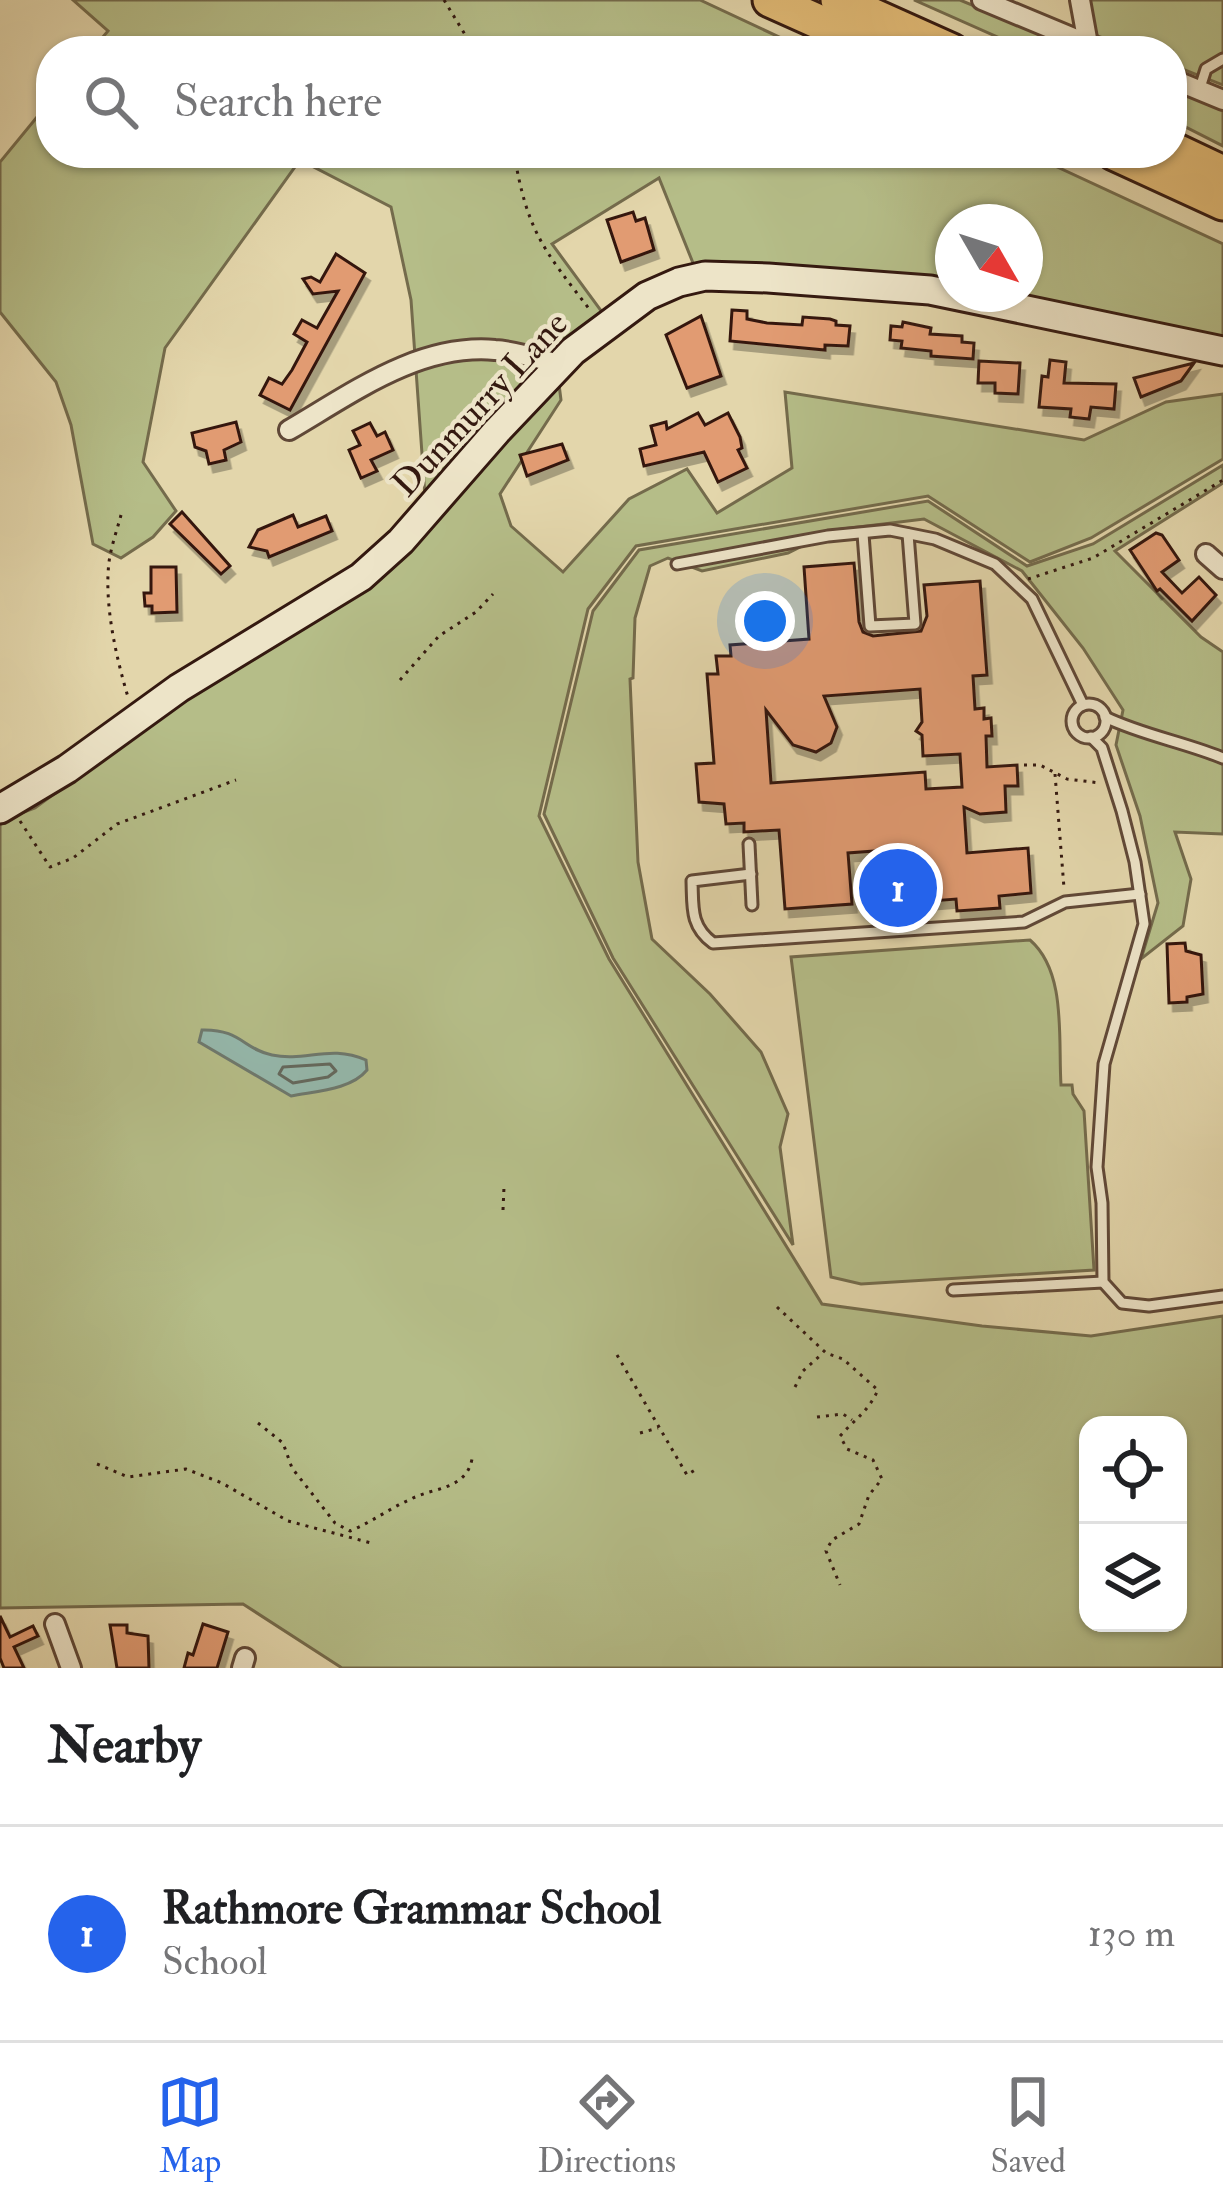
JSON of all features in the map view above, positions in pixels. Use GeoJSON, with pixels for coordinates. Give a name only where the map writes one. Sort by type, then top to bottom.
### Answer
{"type":"FeatureCollection","features":[{"type":"Feature","properties":{"kind":"highway"},"geometry":{"type":"LineString","coordinates":[[770,0],[850,36]]}},
{"type":"Feature","properties":{"kind":"highway"},"geometry":{"type":"LineString","coordinates":[[838,0],[918,36]]}},
{"type":"Feature","properties":{"kind":"highway"},"geometry":{"type":"LineString","coordinates":[[1187,156],[1223,173]]}},
{"type":"Feature","properties":{"kind":"highway"},"geometry":{"type":"LineString","coordinates":[[1147,168],[1223,203]]}},
{"type":"Feature","properties":{"kind":"street"},"geometry":{"type":"LineString","coordinates":[[982,0],[1068,36]]}},
{"type":"Feature","properties":{"kind":"street"},"geometry":{"type":"LineString","coordinates":[[1080,0],[1092,36]]}},
{"type":"Feature","properties":{"kind":"street"},"geometry":{"type":"LineString","coordinates":[[1187,86],[1223,100]]}},
{"type":"Feature","properties":{"kind":"street","name":"Dunmurry Lane"},"geometry":{"type":"LineString","coordinates":[[5,807],[135,722],[178,688],[362,578],[560,364],[647,296],[679,283],[704,277],[768,278],[930,290],[1223,351]]}},
{"type":"Feature","properties":{"kind":"street"},"geometry":{"type":"LineString","coordinates":[[289,430],[393,369],[440,356],[494,349],[560,364]]}},
{"type":"Feature","properties":{"kind":"street"},"geometry":{"type":"LineString","coordinates":[[1207,554],[1223,569]]}},
{"type":"Feature","properties":{"kind":"street"},"geometry":{"type":"LineString","coordinates":[[55,1624],[71,1668]]}},
{"type":"Feature","properties":{"kind":"lane"},"geometry":{"type":"LineString","coordinates":[[1199,91],[1206,69],[1223,59]]}},
{"type":"Feature","properties":{"kind":"lane"},"geometry":{"type":"LineString","coordinates":[[677,564],[890,530],[935,539],[995,565],[1032,599],[1084,705]]}},
{"type":"Feature","properties":{"kind":"lane"},"geometry":{"type":"LineString","coordinates":[[863,534],[870,626],[915,624],[908,534]]}},
{"type":"Feature","properties":{"kind":"lane"},"geometry":{"type":"LineString","coordinates":[[1105,717],[1101,732],[1091,737],[1081,736],[1072,722],[1084,705],[1095,705],[1105,717],[1223,758]]}},
{"type":"Feature","properties":{"kind":"lane"},"geometry":{"type":"LineString","coordinates":[[1091,737],[1102,748],[1136,862],[1144,924],[1104,1064],[1097,1167],[1103,1282],[1123,1303],[1149,1306],[1223,1296]]}},
{"type":"Feature","properties":{"kind":"lane"},"geometry":{"type":"LineString","coordinates":[[749,844],[752,905]]}},
{"type":"Feature","properties":{"kind":"lane"},"geometry":{"type":"LineString","coordinates":[[751,874],[692,876],[693,917],[698,932],[713,943],[1024,922],[1065,902],[1140,894]]}},
{"type":"Feature","properties":{"kind":"lane"},"geometry":{"type":"LineString","coordinates":[[953,1290],[1103,1282]]}},
{"type":"Feature","properties":{"kind":"path"},"geometry":{"type":"LineString","coordinates":[[444,0],[466,36]]}},
{"type":"Feature","properties":{"kind":"path"},"geometry":{"type":"LineString","coordinates":[[517,168],[530,225],[546,254],[603,327]]}},
{"type":"Feature","properties":{"kind":"path"},"geometry":{"type":"LineString","coordinates":[[1015,584],[1093,558],[1223,480]]}},
{"type":"Feature","properties":{"kind":"path"},"geometry":{"type":"LineString","coordinates":[[122,515],[109,562],[110,592],[120,668],[135,722]]}},
{"type":"Feature","properties":{"kind":"path"},"geometry":{"type":"LineString","coordinates":[[400,680],[439,636],[476,612],[493,594]]}},
{"type":"Feature","properties":{"kind":"path"},"geometry":{"type":"LineString","coordinates":[[1024,765],[1114,785]]}},
{"type":"Feature","properties":{"kind":"path"},"geometry":{"type":"LineString","coordinates":[[1055,774],[1065,902]]}},
{"type":"Feature","properties":{"kind":"path"},"geometry":{"type":"LineString","coordinates":[[5,807],[50,867],[73,858],[117,824],[236,781]]}},
{"type":"Feature","properties":{"kind":"path"},"geometry":{"type":"LineString","coordinates":[[503,1210],[504,1187]]}},
{"type":"Feature","properties":{"kind":"path"},"geometry":{"type":"LineString","coordinates":[[777,1307],[824,1352],[843,1358],[878,1390],[865,1415],[840,1436],[847,1449],[873,1460],[882,1479],[869,1495],[859,1524],[832,1540],[826,1552],[839,1585]]}},
{"type":"Feature","properties":{"kind":"path"},"geometry":{"type":"LineString","coordinates":[[795,1387],[803,1371],[824,1352]]}},
{"type":"Feature","properties":{"kind":"path"},"geometry":{"type":"LineString","coordinates":[[616,1355],[687,1474],[698,1468]]}},
{"type":"Feature","properties":{"kind":"path"},"geometry":{"type":"LineString","coordinates":[[817,1417],[843,1414],[854,1420]]}},
{"type":"Feature","properties":{"kind":"path"},"geometry":{"type":"LineString","coordinates":[[258,1423],[283,1443],[292,1468],[335,1523],[350,1531],[411,1498],[448,1488],[468,1473],[472,1459]]}},
{"type":"Feature","properties":{"kind":"path"},"geometry":{"type":"LineString","coordinates":[[640,1433],[671,1432]]}},
{"type":"Feature","properties":{"kind":"path"},"geometry":{"type":"LineString","coordinates":[[97,1464],[128,1477],[186,1468],[288,1521],[375,1544]]}},
{"type":"Feature","properties":{"kind":"green space"},"geometry":{"type":"Polygon","coordinates":[[[73,0],[700,0],[777,36],[104,36],[108,31],[73,0]]]}},
{"type":"Feature","properties":{"kind":"green space"},"geometry":{"type":"Polygon","coordinates":[[[914,0],[960,0],[1046,36],[995,36],[914,0]]]}},
{"type":"Feature","properties":{"kind":"green space"},"geometry":{"type":"Polygon","coordinates":[[[1090,0],[1223,0],[1223,85],[1187,71],[1187,36],[1095,35],[1090,0]]]}},
{"type":"Feature","properties":{"kind":"green space"},"geometry":{"type":"Polygon","coordinates":[[[1187,94],[1223,110],[1223,146],[1187,128],[1187,94]]]}},
{"type":"Feature","properties":{"kind":"green space"},"geometry":{"type":"Polygon","coordinates":[[[36,118],[36,168],[294,168],[165,348],[143,462],[176,511],[153,537],[121,558],[93,544],[71,425],[56,382],[0,312],[0,162],[36,118]]]}},
{"type":"Feature","properties":{"kind":"green space"},"geometry":{"type":"Polygon","coordinates":[[[315,168],[1059,168],[1223,244],[1223,351],[1036,312],[1043,312],[1043,204],[935,204],[935,291],[699,278],[659,178],[552,244],[605,316],[556,361],[561,400],[500,494],[511,526],[563,572],[629,499],[687,469],[717,513],[792,468],[785,392],[1084,440],[1166,402],[1223,394],[1223,459],[1091,538],[1030,562],[928,496],[636,546],[588,609],[539,816],[609,959],[822,1304],[1091,1336],[1223,1316],[1223,1668],[342,1668],[243,1604],[0,1608],[0,821],[35,808],[189,695],[327,610],[425,496],[411,300],[391,207],[315,168]]]}},
{"type":"Feature","properties":{"kind":"green space"},"geometry":{"type":"Polygon","coordinates":[[[1223,465],[1223,483],[1115,551],[1201,637],[1223,652],[1223,834],[1175,832],[1191,879],[1183,926],[1141,959],[1158,903],[1140,816],[1116,745],[1123,710],[1083,648],[1022,571],[924,519],[834,530],[788,553],[702,571],[668,558],[650,566],[635,618],[630,679],[638,862],[652,939],[761,1052],[788,1114],[780,1147],[793,1245],[613,958],[544,814],[593,611],[639,550],[928,501],[1027,566],[1093,544],[1223,465]]]}},
{"type":"Feature","properties":{"kind":"green space"},"geometry":{"type":"Polygon","coordinates":[[[1030,940],[1042,954],[1055,988],[1061,1085],[1072,1085],[1084,1111],[1094,1270],[861,1284],[831,1277],[791,957],[1030,940]]]}},
{"type":"Feature","properties":{"kind":"water"},"geometry":{"type":"Polygon","coordinates":[[[202,1030],[234,1036],[272,1055],[353,1055],[366,1060],[367,1070],[342,1086],[291,1096],[199,1042],[202,1030]]]}},
{"type":"Feature","properties":{"kind":"building"},"geometry":{"type":"Polygon","coordinates":[[[633,212],[636,221],[645,218],[654,250],[621,262],[607,220],[633,212]]]}},
{"type":"Feature","properties":{"kind":"building"},"geometry":{"type":"Polygon","coordinates":[[[336,254],[365,273],[290,410],[260,395],[269,378],[282,384],[292,370],[307,342],[294,334],[302,320],[317,328],[338,291],[313,294],[303,279],[320,282],[336,254]]]}},
{"type":"Feature","properties":{"kind":"building"},"geometry":{"type":"Polygon","coordinates":[[[732,310],[747,311],[747,319],[767,323],[802,325],[803,317],[830,319],[836,325],[850,326],[848,346],[825,345],[825,350],[730,341],[732,310]]]}},
{"type":"Feature","properties":{"kind":"building"},"geometry":{"type":"Polygon","coordinates":[[[701,316],[721,376],[687,388],[666,335],[701,316]]]}},
{"type":"Feature","properties":{"kind":"building"},"geometry":{"type":"Polygon","coordinates":[[[903,322],[931,328],[930,334],[962,336],[962,342],[974,343],[973,359],[901,348],[902,341],[890,340],[891,326],[902,327],[903,322]]]}},
{"type":"Feature","properties":{"kind":"building"},"geometry":{"type":"Polygon","coordinates":[[[1050,360],[1066,362],[1064,383],[1116,384],[1114,409],[1091,407],[1089,419],[1070,417],[1071,409],[1039,407],[1042,376],[1048,377],[1050,360]]]}},
{"type":"Feature","properties":{"kind":"building"},"geometry":{"type":"Polygon","coordinates":[[[979,361],[1020,363],[1018,394],[995,393],[995,383],[978,383],[979,361]]]}},
{"type":"Feature","properties":{"kind":"building"},"geometry":{"type":"Polygon","coordinates":[[[1194,363],[1181,381],[1141,397],[1134,378],[1194,363]]]}},
{"type":"Feature","properties":{"kind":"building"},"geometry":{"type":"Polygon","coordinates":[[[698,413],[705,425],[728,413],[747,468],[718,482],[704,452],[644,466],[640,449],[656,445],[651,426],[666,422],[667,429],[698,413]]]}},
{"type":"Feature","properties":{"kind":"building"},"geometry":{"type":"Polygon","coordinates":[[[236,422],[241,442],[224,450],[226,460],[209,464],[206,451],[195,447],[192,433],[236,422]]]}},
{"type":"Feature","properties":{"kind":"building"},"geometry":{"type":"Polygon","coordinates":[[[370,423],[377,436],[385,432],[393,450],[371,460],[377,471],[361,478],[349,450],[360,445],[353,431],[370,423]]]}},
{"type":"Feature","properties":{"kind":"building"},"geometry":{"type":"Polygon","coordinates":[[[562,444],[568,460],[527,476],[520,455],[562,444]]]}},
{"type":"Feature","properties":{"kind":"building"},"geometry":{"type":"Polygon","coordinates":[[[182,512],[230,566],[221,574],[170,524],[182,512]]]}},
{"type":"Feature","properties":{"kind":"building"},"geometry":{"type":"Polygon","coordinates":[[[293,515],[298,527],[326,516],[332,531],[269,557],[267,551],[249,547],[258,530],[293,515]]]}},
{"type":"Feature","properties":{"kind":"building"},"geometry":{"type":"Polygon","coordinates":[[[1156,533],[1179,560],[1162,572],[1182,593],[1199,577],[1216,595],[1192,621],[1157,591],[1130,550],[1156,533]]]}},
{"type":"Feature","properties":{"kind":"building"},"geometry":{"type":"Polygon","coordinates":[[[854,563],[859,622],[863,632],[873,636],[921,631],[927,616],[924,585],[980,581],[987,675],[973,676],[975,709],[984,708],[984,719],[991,718],[987,767],[1017,765],[1018,786],[1005,786],[1006,812],[980,814],[964,807],[967,853],[1028,848],[1031,893],[999,896],[1000,908],[957,911],[956,899],[919,902],[915,848],[848,853],[852,904],[785,909],[779,830],[744,832],[744,823],[726,824],[724,804],[699,802],[696,764],[714,763],[707,674],[718,674],[716,656],[731,656],[730,645],[809,639],[804,567],[854,563]],[[920,689],[824,696],[837,727],[831,743],[816,752],[793,745],[766,710],[771,783],[925,772],[926,789],[962,787],[960,754],[923,756],[922,735],[916,731],[922,722],[920,689]]]}},
{"type":"Feature","properties":{"kind":"building"},"geometry":{"type":"Polygon","coordinates":[[[151,567],[176,567],[177,612],[152,613],[152,606],[145,606],[144,593],[151,593],[151,567]]]}},
{"type":"Feature","properties":{"kind":"building"},"geometry":{"type":"Polygon","coordinates":[[[1185,943],[1186,951],[1201,955],[1203,994],[1187,997],[1187,1002],[1169,1003],[1167,944],[1185,943]]]}},
{"type":"Feature","properties":{"kind":"building"},"geometry":{"type":"Polygon","coordinates":[[[0,1616],[10,1637],[33,1626],[38,1636],[14,1647],[24,1668],[4,1668],[0,1616]]]}},
{"type":"Feature","properties":{"kind":"building"},"geometry":{"type":"Polygon","coordinates":[[[203,1624],[228,1632],[217,1668],[184,1668],[188,1653],[193,1655],[203,1624]]]}},
{"type":"Feature","properties":{"kind":"building"},"geometry":{"type":"Polygon","coordinates":[[[110,1625],[127,1625],[127,1633],[148,1636],[149,1668],[117,1668],[110,1625]]]}},
{"type":"Feature","properties":{"kind":"place","name":"Rathmore Grammar School"},"geometry":{"type":"Point","coordinates":[898,888]}}]}
